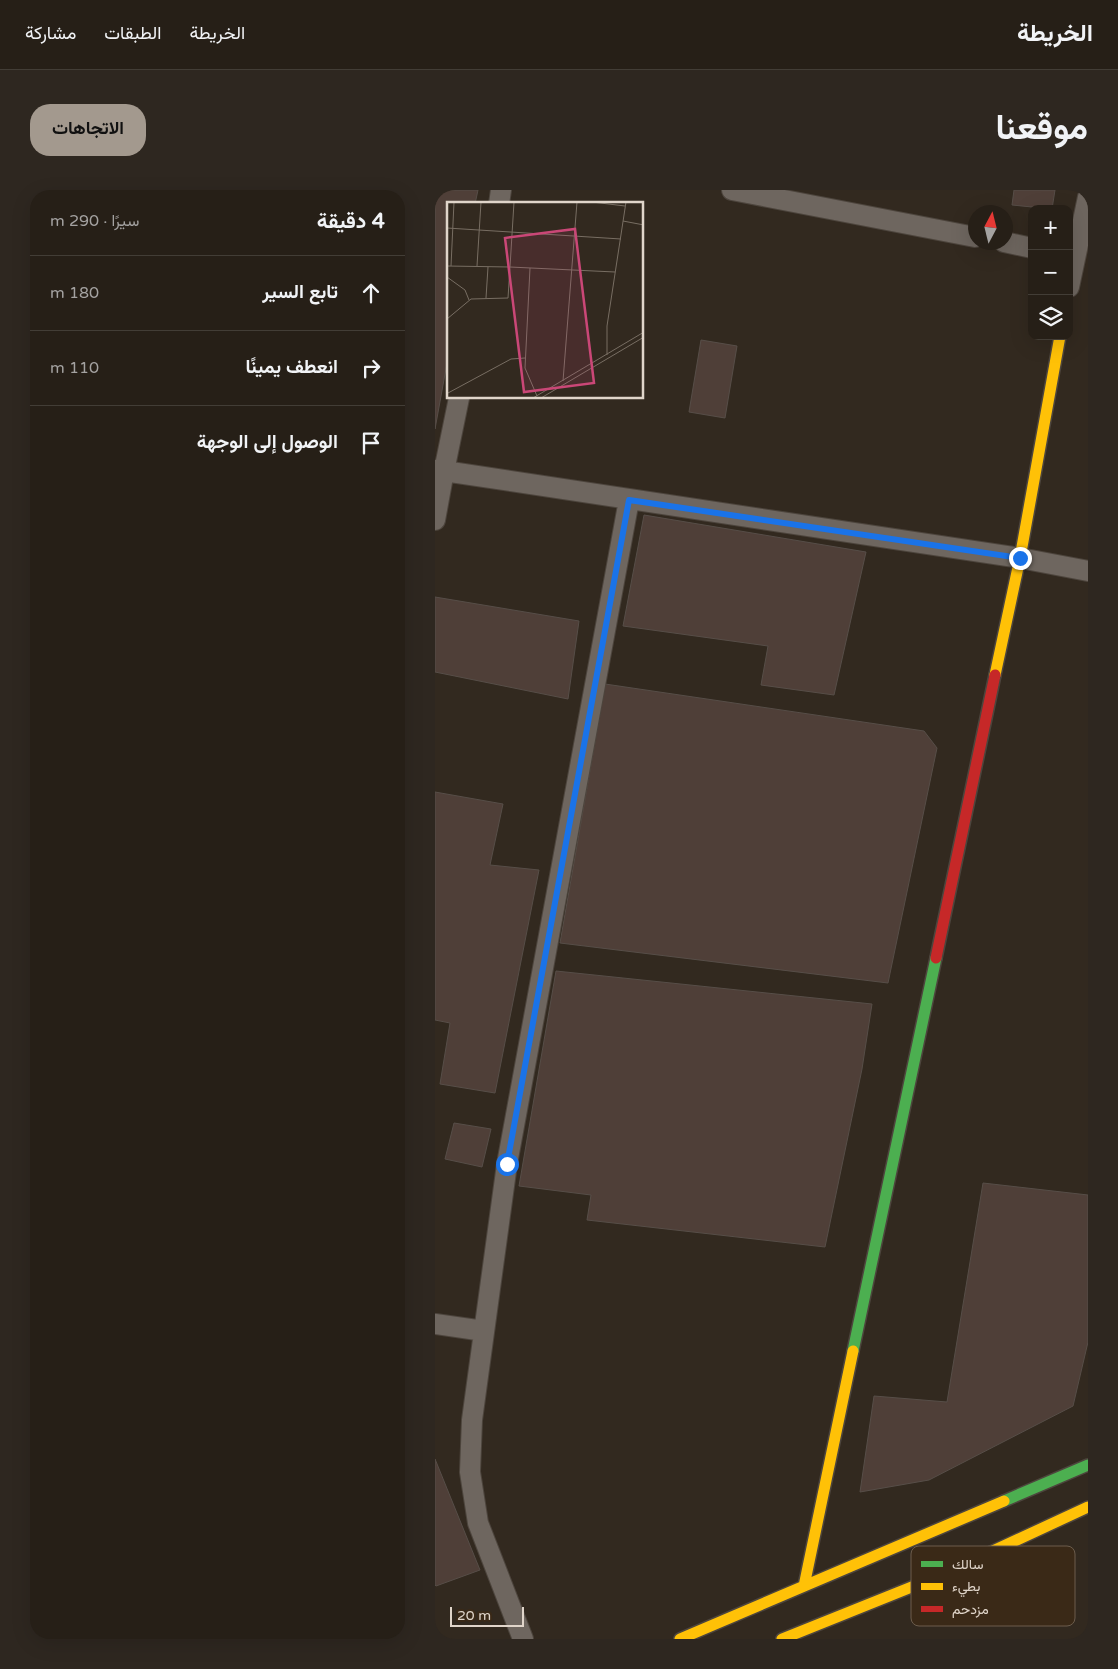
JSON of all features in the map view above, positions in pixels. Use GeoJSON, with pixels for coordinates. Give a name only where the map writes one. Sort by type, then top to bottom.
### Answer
{"type":"FeatureCollection","features":[{"type":"Feature","properties":{"kind":"street"},"geometry":{"type":"LineString","coordinates":[[732,190],[968,236]]}},
{"type":"Feature","properties":{"kind":"street"},"geometry":{"type":"LineString","coordinates":[[1073,272],[1088,197]]}},
{"type":"Feature","properties":{"kind":"street"},"geometry":{"type":"LineString","coordinates":[[1013,244],[1028,247]]}},
{"type":"Feature","properties":{"kind":"street"},"geometry":{"type":"LineString","coordinates":[[804,1586],[1020,558],[1059,340]]}},
{"type":"Feature","properties":{"kind":"street"},"geometry":{"type":"LineString","coordinates":[[435,520],[440,470],[459,399]]}},
{"type":"Feature","properties":{"kind":"street"},"geometry":{"type":"LineString","coordinates":[[440,470],[1020,558],[1088,571]]}},
{"type":"Feature","properties":{"kind":"street"},"geometry":{"type":"LineString","coordinates":[[523,1639],[478,1523],[470,1472],[472,1420],[507,1164],[629,500]]}},
{"type":"Feature","properties":{"kind":"street"},"geometry":{"type":"LineString","coordinates":[[435,1324],[484,1332]]}},
{"type":"Feature","properties":{"kind":"street"},"geometry":{"type":"LineString","coordinates":[[680,1639],[1088,1465]]}},
{"type":"Feature","properties":{"kind":"street"},"geometry":{"type":"LineString","coordinates":[[1004,1546],[1088,1507]]}},
{"type":"Feature","properties":{"kind":"street"},"geometry":{"type":"LineString","coordinates":[[781,1639],[911,1587]]}},
{"type":"Feature","properties":{"kind":"building"},"geometry":{"type":"Polygon","coordinates":[[[435,190],[478,190],[475,202],[447,202],[447,363],[435,429],[435,190]]]}},
{"type":"Feature","properties":{"kind":"building"},"geometry":{"type":"Polygon","coordinates":[[[1014,190],[1055,190],[1053,205],[1028,205],[1028,207],[1012,205],[1014,190]]]}},
{"type":"Feature","properties":{"kind":"building"},"geometry":{"type":"Polygon","coordinates":[[[701,340],[737,346],[725,418],[689,412],[701,340]]]}},
{"type":"Feature","properties":{"kind":"building"},"geometry":{"type":"Polygon","coordinates":[[[644,515],[866,552],[834,695],[761,685],[768,646],[623,626],[644,515]]]}},
{"type":"Feature","properties":{"kind":"building"},"geometry":{"type":"Polygon","coordinates":[[[435,597],[579,621],[568,699],[435,672],[435,597]]]}},
{"type":"Feature","properties":{"kind":"building"},"geometry":{"type":"Polygon","coordinates":[[[605,684],[924,731],[937,748],[888,983],[560,943],[605,684]]]}},
{"type":"Feature","properties":{"kind":"building"},"geometry":{"type":"Polygon","coordinates":[[[435,792],[503,804],[490,865],[539,870],[495,1093],[440,1084],[450,1023],[435,1020],[435,792]]]}},
{"type":"Feature","properties":{"kind":"building"},"geometry":{"type":"Polygon","coordinates":[[[556,971],[872,1004],[862,1069],[825,1247],[587,1220],[591,1195],[519,1186],[556,971]]]}},
{"type":"Feature","properties":{"kind":"building"},"geometry":{"type":"Polygon","coordinates":[[[454,1123],[491,1129],[482,1167],[445,1159],[454,1123]]]}},
{"type":"Feature","properties":{"kind":"building"},"geometry":{"type":"Polygon","coordinates":[[[983,1183],[1088,1195],[1088,1342],[1073,1406],[929,1480],[860,1492],[874,1396],[947,1402],[983,1183]]]}},
{"type":"Feature","properties":{"kind":"building"},"geometry":{"type":"Polygon","coordinates":[[[435,1459],[480,1570],[436,1586],[435,1585],[435,1459]]]}},
{"type":"Feature","properties":{"kind":"traffic: fast"},"geometry":{"type":"LineString","coordinates":[[853,1351],[936,958]]}},
{"type":"Feature","properties":{"kind":"traffic: fast"},"geometry":{"type":"LineString","coordinates":[[1004,1501],[1088,1465]]}},
{"type":"Feature","properties":{"kind":"traffic: slow"},"geometry":{"type":"LineString","coordinates":[[995,675],[1020,558],[1059,340]]}},
{"type":"Feature","properties":{"kind":"traffic: slow"},"geometry":{"type":"LineString","coordinates":[[804,1586],[853,1351]]}},
{"type":"Feature","properties":{"kind":"traffic: slow"},"geometry":{"type":"LineString","coordinates":[[680,1639],[1004,1501]]}},
{"type":"Feature","properties":{"kind":"traffic: slow"},"geometry":{"type":"LineString","coordinates":[[1004,1546],[1088,1507]]}},
{"type":"Feature","properties":{"kind":"traffic: slow"},"geometry":{"type":"LineString","coordinates":[[782,1639],[911,1587]]}},
{"type":"Feature","properties":{"kind":"traffic: jam"},"geometry":{"type":"LineString","coordinates":[[936,958],[995,675]]}},
{"type":"Feature","properties":{"kind":"route"},"geometry":{"type":"LineString","coordinates":[[507,1164],[629,500],[1020,558]]}}]}
